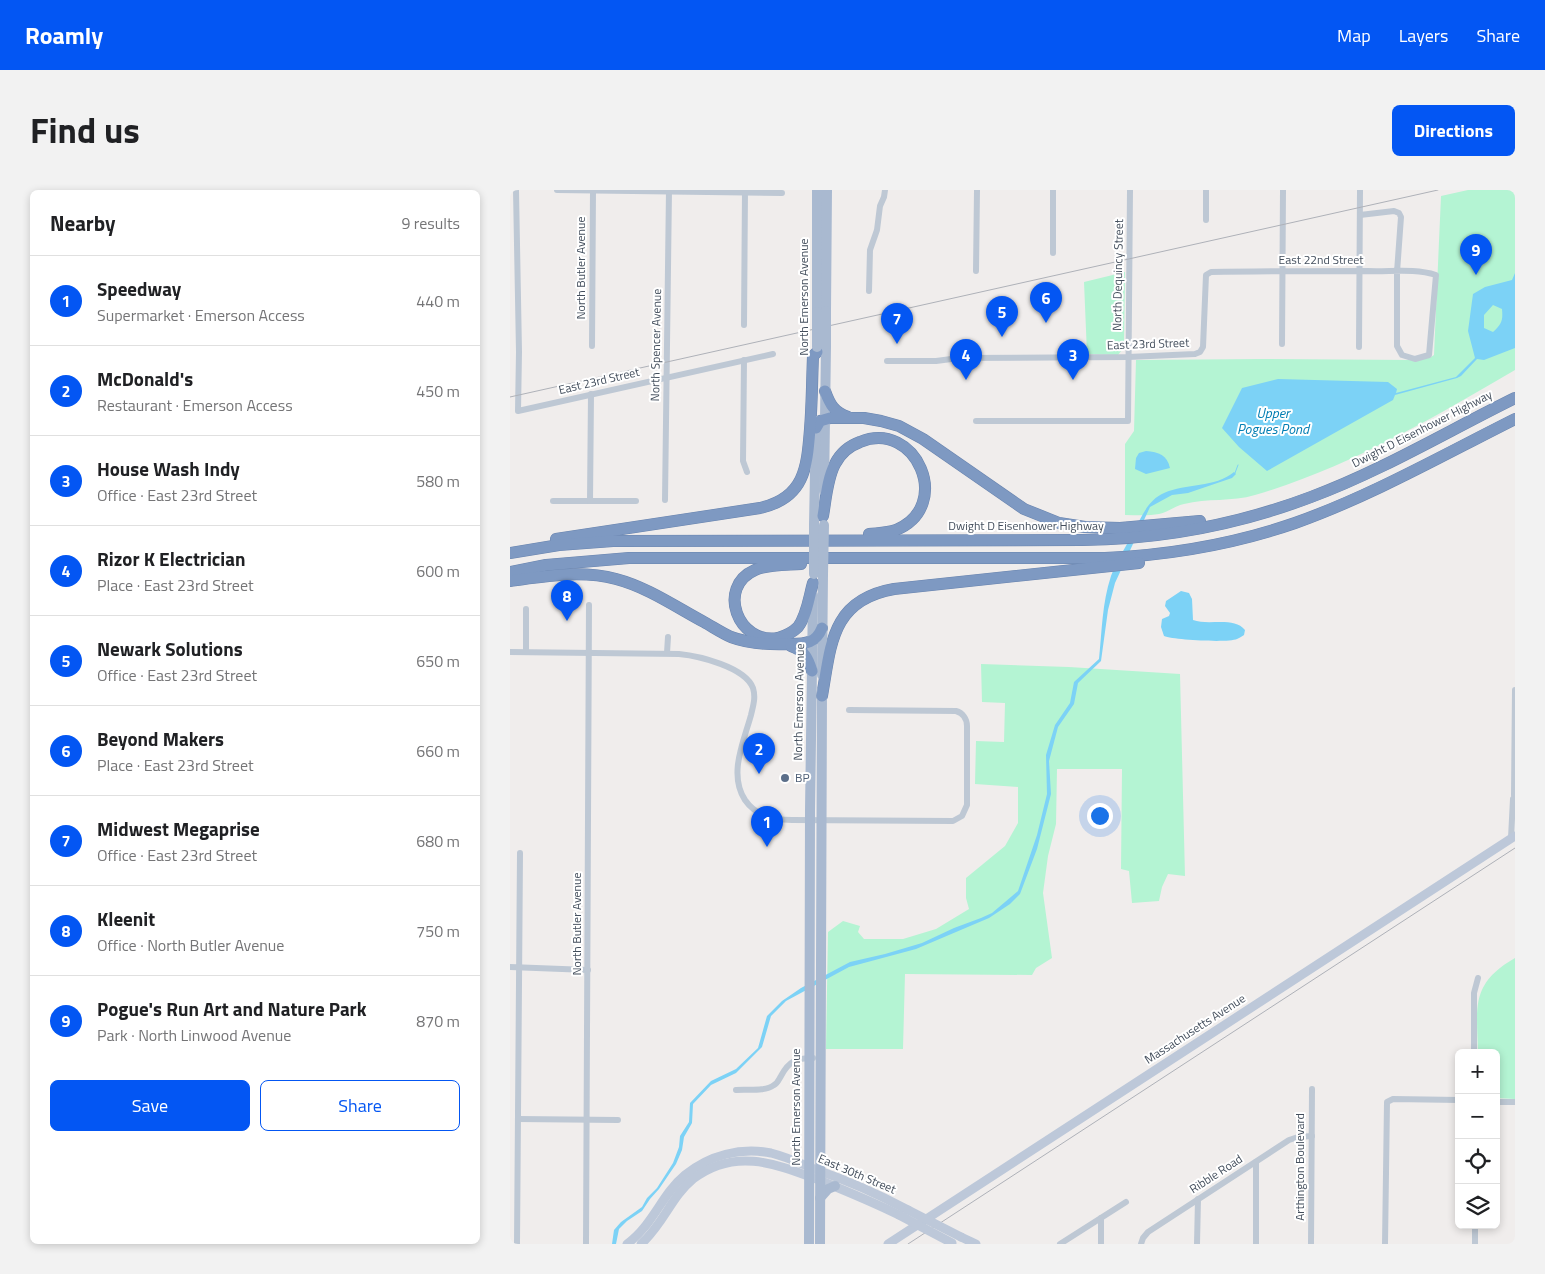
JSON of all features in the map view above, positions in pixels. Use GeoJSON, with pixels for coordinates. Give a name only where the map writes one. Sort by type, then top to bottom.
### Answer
{"type":"FeatureCollection","features":[{"type":"Feature","properties":{"kind":"highway"},"geometry":{"type":"LineString","coordinates":[[510,552],[553,539],[755,509],[779,502],[797,485],[806,465],[813,356],[820,349]]}},
{"type":"Feature","properties":{"kind":"highway"},"geometry":{"type":"LineString","coordinates":[[825,391],[835,410],[850,418]]}},
{"type":"Feature","properties":{"kind":"highway","name":"Dwight D Eisenhower Highway"},"geometry":{"type":"LineString","coordinates":[[510,552],[559,545],[613,541],[1114,539],[1152,531],[1184,532],[1232,522],[1299,501],[1360,476],[1515,398]]}},
{"type":"Feature","properties":{"kind":"highway"},"geometry":{"type":"LineString","coordinates":[[820,424],[850,418],[882,421],[912,433],[1008,499],[1040,516],[1073,526],[1152,531]]}},
{"type":"Feature","properties":{"kind":"highway"},"geometry":{"type":"LineString","coordinates":[[822,696],[830,647],[835,632],[849,612],[868,597],[894,589],[1102,563],[1158,559],[1288,525],[1340,505],[1515,419]]}},
{"type":"Feature","properties":{"kind":"highway"},"geometry":{"type":"LineString","coordinates":[[792,540],[885,532],[905,525],[915,516],[923,500],[925,483],[921,467],[908,450],[893,441],[877,438],[856,443],[843,453],[834,466],[820,522]]}},
{"type":"Feature","properties":{"kind":"highway"},"geometry":{"type":"LineString","coordinates":[[510,572],[546,565],[629,558],[891,558],[1102,563]]}},
{"type":"Feature","properties":{"kind":"highway"},"geometry":{"type":"LineString","coordinates":[[817,577],[802,620],[796,629],[787,634],[771,638],[758,636],[746,629],[737,617],[734,602],[737,588],[743,578],[755,570],[766,567],[891,558]]}},
{"type":"Feature","properties":{"kind":"highway"},"geometry":{"type":"LineString","coordinates":[[510,581],[571,574],[613,578],[642,589],[731,637],[755,643],[807,643],[817,638],[822,628]]}},
{"type":"Feature","properties":{"kind":"highway"},"geometry":{"type":"LineString","coordinates":[[785,644],[804,652],[812,671]]}},
{"type":"Feature","properties":{"kind":"main road","name":"North Emerson Avenue"},"geometry":{"type":"LineString","coordinates":[[817,190],[822,312]]}},
{"type":"Feature","properties":{"kind":"main road","name":"North Emerson Avenue"},"geometry":{"type":"LineString","coordinates":[[820,1244],[821,967],[812,641],[820,522],[820,349],[827,190]]}},
{"type":"Feature","properties":{"kind":"main road","name":"North Emerson Avenue"},"geometry":{"type":"LineString","coordinates":[[820,349],[825,391],[820,424]]}},
{"type":"Feature","properties":{"kind":"main road","name":"North Emerson Avenue"},"geometry":{"type":"LineString","coordinates":[[808,1244],[809,973],[822,696],[822,628],[817,577]]}},
{"type":"Feature","properties":{"kind":"main road","name":"Massachusetts Avenue"},"geometry":{"type":"LineString","coordinates":[[888,1244],[1513,837]]}},
{"type":"Feature","properties":{"kind":"main road","name":"East 30th Street"},"geometry":{"type":"LineString","coordinates":[[627,1244],[641,1242],[652,1220],[677,1183],[690,1171],[715,1158],[733,1152],[760,1152],[778,1156],[821,1176],[869,1190],[908,1210],[956,1241]]}},
{"type":"Feature","properties":{"kind":"main road","name":"East 30th Street"},"geometry":{"type":"LineString","coordinates":[[821,1176],[835,1186],[956,1241],[976,1244]]}},
{"type":"Feature","properties":{"kind":"main road"},"geometry":{"type":"LineString","coordinates":[[820,1198],[828,1189],[835,1186]]}},
{"type":"Feature","properties":{"kind":"street"},"geometry":{"type":"LineString","coordinates":[[513,234],[516,190]]}},
{"type":"Feature","properties":{"kind":"street"},"geometry":{"type":"LineString","coordinates":[[557,190],[745,191],[782,193]]}},
{"type":"Feature","properties":{"kind":"street","name":"North Butler Avenue"},"geometry":{"type":"LineString","coordinates":[[592,346],[593,190]]}},
{"type":"Feature","properties":{"kind":"street","name":"North Spencer Avenue"},"geometry":{"type":"LineString","coordinates":[[665,500],[669,190]]}},
{"type":"Feature","properties":{"kind":"street"},"geometry":{"type":"LineString","coordinates":[[868,291],[870,250],[878,230],[880,206],[885,190]]}},
{"type":"Feature","properties":{"kind":"street"},"geometry":{"type":"LineString","coordinates":[[976,271],[977,190]]}},
{"type":"Feature","properties":{"kind":"street"},"geometry":{"type":"LineString","coordinates":[[1053,190],[1053,254]]}},
{"type":"Feature","properties":{"kind":"street","name":"North Dequincy Street"},"geometry":{"type":"LineString","coordinates":[[976,422],[1128,421],[1130,190]]}},
{"type":"Feature","properties":{"kind":"street"},"geometry":{"type":"LineString","coordinates":[[1206,190],[1206,220]]}},
{"type":"Feature","properties":{"kind":"street"},"geometry":{"type":"LineString","coordinates":[[1282,344],[1283,190]]}},
{"type":"Feature","properties":{"kind":"street"},"geometry":{"type":"LineString","coordinates":[[1359,348],[1360,190]]}},
{"type":"Feature","properties":{"kind":"street"},"geometry":{"type":"LineString","coordinates":[[744,325],[745,191]]}},
{"type":"Feature","properties":{"kind":"street"},"geometry":{"type":"LineString","coordinates":[[1360,215],[1394,211],[1401,216],[1397,272]]}},
{"type":"Feature","properties":{"kind":"street","name":"East 23rd Street"},"geometry":{"type":"LineString","coordinates":[[513,234],[519,352],[518,411],[773,354]]}},
{"type":"Feature","properties":{"kind":"street","name":"East 22nd Street"},"geometry":{"type":"LineString","coordinates":[[1200,352],[1203,347],[1206,275],[1211,272],[1282,270],[1397,272],[1423,270],[1436,275],[1429,355],[1415,359],[1402,355],[1398,346],[1397,272]]}},
{"type":"Feature","properties":{"kind":"street","name":"East 23rd Street"},"geometry":{"type":"LineString","coordinates":[[887,361],[936,361],[959,358],[1128,357],[1188,355],[1200,352]]}},
{"type":"Feature","properties":{"kind":"street"},"geometry":{"type":"LineString","coordinates":[[744,360],[743,462],[747,472]]}},
{"type":"Feature","properties":{"kind":"street"},"geometry":{"type":"LineString","coordinates":[[590,501],[591,394]]}},
{"type":"Feature","properties":{"kind":"street"},"geometry":{"type":"LineString","coordinates":[[553,501],[636,500]]}},
{"type":"Feature","properties":{"kind":"street","name":"North Butler Avenue"},"geometry":{"type":"LineString","coordinates":[[586,1244],[589,604]]}},
{"type":"Feature","properties":{"kind":"street"},"geometry":{"type":"LineString","coordinates":[[526,609],[526,652]]}},
{"type":"Feature","properties":{"kind":"street"},"geometry":{"type":"LineString","coordinates":[[667,654],[668,637]]}},
{"type":"Feature","properties":{"kind":"street"},"geometry":{"type":"LineString","coordinates":[[510,652],[590,652],[692,656],[708,660],[740,673],[749,681],[753,688],[754,698],[737,766],[738,783],[741,794],[749,805],[765,817],[782,820],[953,821],[962,816],[967,805],[968,726],[964,716],[956,711],[849,710]]}},
{"type":"Feature","properties":{"kind":"street"},"geometry":{"type":"LineString","coordinates":[[1513,837],[1515,690]]}},
{"type":"Feature","properties":{"kind":"street"},"geometry":{"type":"LineString","coordinates":[[1514,795],[1515,803]]}},
{"type":"Feature","properties":{"kind":"street"},"geometry":{"type":"LineString","coordinates":[[517,1244],[520,853]]}},
{"type":"Feature","properties":{"kind":"street"},"geometry":{"type":"LineString","coordinates":[[510,967],[588,970]]}},
{"type":"Feature","properties":{"kind":"street"},"geometry":{"type":"LineString","coordinates":[[1474,1049],[1474,993],[1478,978]]}},
{"type":"Feature","properties":{"kind":"street"},"geometry":{"type":"LineString","coordinates":[[736,1090],[770,1087],[778,1082],[792,1061],[799,1058],[821,1058]]}},
{"type":"Feature","properties":{"kind":"street","name":"Arthington Boulevard"},"geometry":{"type":"LineString","coordinates":[[1311,1244],[1312,1089]]}},
{"type":"Feature","properties":{"kind":"street"},"geometry":{"type":"LineString","coordinates":[[1385,1244],[1387,1102],[1393,1099],[1455,1100]]}},
{"type":"Feature","properties":{"kind":"street"},"geometry":{"type":"LineString","coordinates":[[1500,1102],[1515,1102]]}},
{"type":"Feature","properties":{"kind":"street"},"geometry":{"type":"LineString","coordinates":[[518,1119],[618,1120]]}},
{"type":"Feature","properties":{"kind":"street","name":"Ribble Road"},"geometry":{"type":"LineString","coordinates":[[1140,1244],[1148,1232],[1294,1138],[1312,1136]]}},
{"type":"Feature","properties":{"kind":"street"},"geometry":{"type":"LineString","coordinates":[[1256,1162],[1256,1244]]}},
{"type":"Feature","properties":{"kind":"street"},"geometry":{"type":"LineString","coordinates":[[1197,1244],[1198,1199]]}},
{"type":"Feature","properties":{"kind":"street"},"geometry":{"type":"LineString","coordinates":[[1060,1244],[1126,1202]]}},
{"type":"Feature","properties":{"kind":"street"},"geometry":{"type":"LineString","coordinates":[[1101,1218],[1101,1244]]}},
{"type":"Feature","properties":{"kind":"street"},"geometry":{"type":"LineString","coordinates":[[1475,1229],[1475,1244]]}},
{"type":"Feature","properties":{"kind":"green space"},"geometry":{"type":"Polygon","coordinates":[[[1468,190],[1515,190],[1515,370],[1421,424],[1357,456],[1290,484],[1246,497],[1184,504],[1159,514],[1125,515],[1125,444],[1134,431],[1136,360],[1412,360],[1431,357],[1434,355],[1441,196],[1468,190]]]}},
{"type":"Feature","properties":{"kind":"green space"},"geometry":{"type":"Polygon","coordinates":[[[1125,272],[1124,347],[1118,355],[1087,354],[1084,282],[1125,272]]]}},
{"type":"Feature","properties":{"kind":"green space"},"geometry":{"type":"Polygon","coordinates":[[[981,664],[1180,674],[1185,876],[1168,874],[1162,887],[1159,901],[1132,903],[1129,871],[1121,869],[1122,769],[1057,769],[1056,824],[1048,856],[1043,893],[1052,958],[1036,968],[1032,975],[905,974],[903,1049],[826,1049],[828,932],[843,921],[860,926],[858,932],[864,939],[903,939],[936,929],[969,909],[966,898],[966,878],[1005,846],[1018,823],[1018,787],[975,784],[976,741],[1004,742],[1005,703],[982,702],[981,664]]]}},
{"type":"Feature","properties":{"kind":"green space"},"geometry":{"type":"Polygon","coordinates":[[[1515,958],[1515,1099],[1500,1098],[1500,1049],[1478,1049],[1477,1010],[1479,998],[1483,987],[1490,977],[1515,958]]]}},
{"type":"Feature","properties":{"kind":"water","name":"Upper Pogues Pond"},"geometry":{"type":"Polygon","coordinates":[[[1515,273],[1515,348],[1484,360],[1477,359],[1461,376],[1395,395],[1393,400],[1267,471],[1239,447],[1222,428],[1242,388],[1278,379],[1388,382],[1397,389],[1396,393],[1456,377],[1475,358],[1468,331],[1473,294],[1485,287],[1512,280],[1515,273]],[[1493,305],[1484,315],[1484,328],[1493,332],[1496,329],[1501,322],[1502,309],[1493,305]]]}},
{"type":"Feature","properties":{"kind":"water"},"geometry":{"type":"Polygon","coordinates":[[[1146,451],[1155,452],[1165,457],[1170,468],[1146,474],[1135,469],[1136,458],[1139,453],[1146,451]]]}},
{"type":"Feature","properties":{"kind":"water"},"geometry":{"type":"Polygon","coordinates":[[[1234,472],[1236,474],[1232,478],[1188,493],[1172,495],[1150,507],[1115,583],[1108,610],[1101,661],[1078,683],[1074,704],[1058,727],[1049,761],[1051,794],[1037,849],[1020,894],[1010,904],[989,918],[916,949],[849,967],[786,1001],[771,1016],[762,1047],[736,1073],[711,1085],[693,1104],[692,1123],[684,1137],[682,1150],[676,1164],[642,1211],[619,1229],[616,1244],[612,1244],[614,1230],[621,1222],[642,1207],[673,1163],[679,1147],[680,1136],[689,1122],[690,1103],[711,1081],[736,1069],[758,1048],[767,1016],[782,1001],[801,988],[850,962],[922,943],[992,913],[1018,891],[1037,835],[1047,794],[1046,755],[1055,725],[1070,703],[1074,682],[1099,659],[1106,596],[1111,576],[1119,558],[1146,509],[1158,496],[1173,490],[1218,481],[1234,472]]]}},
{"type":"Feature","properties":{"kind":"water"},"geometry":{"type":"Polygon","coordinates":[[[1181,591],[1189,593],[1192,599],[1193,620],[1199,622],[1234,623],[1245,630],[1244,635],[1237,639],[1223,641],[1189,640],[1164,636],[1161,627],[1162,619],[1169,616],[1170,613],[1165,606],[1166,601],[1181,591]]]}},
{"type":"Feature","properties":{"kind":"waterway"},"geometry":{"type":"LineString","coordinates":[[1235,473],[1238,465]]}},
{"type":"Feature","properties":{"kind":"railway"},"geometry":{"type":"LineString","coordinates":[[510,397],[1438,190]]}},
{"type":"Feature","properties":{"kind":"railway"},"geometry":{"type":"LineString","coordinates":[[908,1244],[1515,848]]}},
{"type":"Feature","properties":{"kind":"place","name":"Pogue's Run Art and Nature Park"},"geometry":{"type":"Point","coordinates":[1476,275]}},
{"type":"Feature","properties":{"kind":"place","name":"Beyond Makers"},"geometry":{"type":"Point","coordinates":[1046,323]}},
{"type":"Feature","properties":{"kind":"place","name":"Newark Solutions"},"geometry":{"type":"Point","coordinates":[1002,337]}},
{"type":"Feature","properties":{"kind":"place","name":"Midwest Megaprise"},"geometry":{"type":"Point","coordinates":[897,344]}},
{"type":"Feature","properties":{"kind":"place","name":"Rizor K Electrician"},"geometry":{"type":"Point","coordinates":[966,380]}},
{"type":"Feature","properties":{"kind":"place","name":"House Wash Indy"},"geometry":{"type":"Point","coordinates":[1073,380]}},
{"type":"Feature","properties":{"kind":"place","name":"Kleenit"},"geometry":{"type":"Point","coordinates":[567,621]}},
{"type":"Feature","properties":{"kind":"place","name":"McDonald's"},"geometry":{"type":"Point","coordinates":[759,774]}},
{"type":"Feature","properties":{"kind":"place","name":"BP"},"geometry":{"type":"Point","coordinates":[785,778]}},
{"type":"Feature","properties":{"kind":"place","name":"Speedway"},"geometry":{"type":"Point","coordinates":[767,847]}}]}
